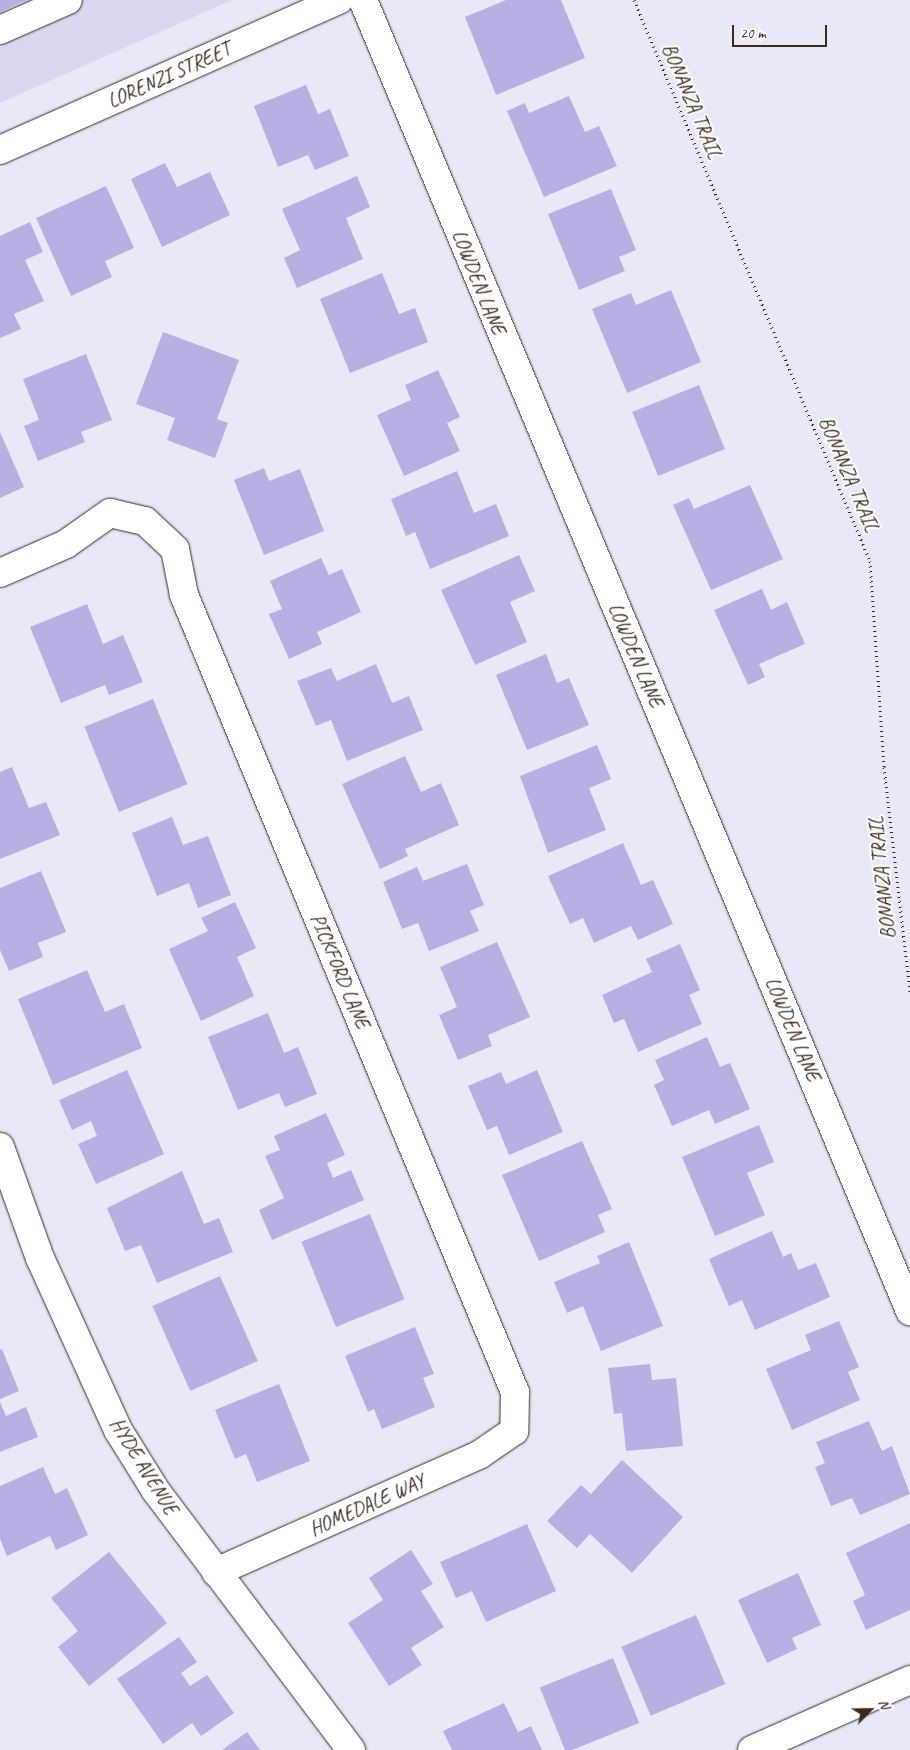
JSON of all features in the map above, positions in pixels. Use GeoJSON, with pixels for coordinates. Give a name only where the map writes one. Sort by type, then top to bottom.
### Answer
{"type":"FeatureCollection","features":[{"type":"Feature","properties":{"kind":"street"},"geometry":{"type":"LineString","coordinates":[[0,30],[68,0]]}},
{"type":"Feature","properties":{"kind":"street","name":"LORENZI STREET"},"geometry":{"type":"LineString","coordinates":[[0,150],[338,0]]}},
{"type":"Feature","properties":{"kind":"street","name":"LOWDEN LANE"},"geometry":{"type":"LineString","coordinates":[[363,0],[910,1310]]}},
{"type":"Feature","properties":{"kind":"street","name":"PICKFORD LANE"},"geometry":{"type":"LineString","coordinates":[[0,573],[66,544],[110,513],[145,521],[175,549],[184,596],[515,1392],[514,1431]]}},
{"type":"Feature","properties":{"kind":"street","name":"HYDE AVENUE"},"geometry":{"type":"LineString","coordinates":[[2,1155],[40,1258],[110,1414],[156,1491],[351,1750]]}},
{"type":"Feature","properties":{"kind":"street","name":"HOMEDALE WAY"},"geometry":{"type":"LineString","coordinates":[[216,1572],[479,1455],[514,1431]]}},
{"type":"Feature","properties":{"kind":"street"},"geometry":{"type":"LineString","coordinates":[[752,1750],[910,1680]]}},
{"type":"Feature","properties":{"kind":"path","name":"BONANZA TRAIL"},"geometry":{"type":"LineString","coordinates":[[634,0],[870,561],[884,767],[910,992]]}},
{"type":"Feature","properties":{"kind":"shaded area"},"geometry":{"type":"Polygon","coordinates":[[[0,0],[232,0],[0,103],[0,0]]]}},
{"type":"Feature","properties":{"kind":"building"},"geometry":{"type":"Polygon","coordinates":[[[0,0],[26,0],[0,12],[0,0]]]}},
{"type":"Feature","properties":{"kind":"building"},"geometry":{"type":"Polygon","coordinates":[[[506,0],[561,0],[585,58],[496,95],[465,17],[506,0]]]}},
{"type":"Feature","properties":{"kind":"building"},"geometry":{"type":"Polygon","coordinates":[[[306,85],[318,114],[330,109],[349,156],[315,170],[308,155],[278,167],[254,106],[306,85]]]}},
{"type":"Feature","properties":{"kind":"building"},"geometry":{"type":"Polygon","coordinates":[[[569,96],[585,132],[599,126],[617,166],[544,197],[507,111],[525,103],[529,113],[569,96]]]}},
{"type":"Feature","properties":{"kind":"building"},"geometry":{"type":"Polygon","coordinates":[[[165,163],[177,187],[210,172],[230,215],[162,247],[131,179],[165,163]]]}},
{"type":"Feature","properties":{"kind":"building"},"geometry":{"type":"Polygon","coordinates":[[[357,176],[370,207],[346,218],[363,259],[297,288],[284,258],[300,250],[282,209],[357,176]]]}},
{"type":"Feature","properties":{"kind":"building"},"geometry":{"type":"Polygon","coordinates":[[[106,186],[134,248],[105,261],[112,277],[71,296],[36,218],[106,186]]]}},
{"type":"Feature","properties":{"kind":"building"},"geometry":{"type":"Polygon","coordinates":[[[611,189],[636,250],[619,257],[625,271],[579,290],[548,214],[611,189]]]}},
{"type":"Feature","properties":{"kind":"building"},"geometry":{"type":"Polygon","coordinates":[[[30,222],[43,252],[25,260],[44,301],[14,314],[21,329],[0,338],[0,236],[30,222]]]}},
{"type":"Feature","properties":{"kind":"building"},"geometry":{"type":"Polygon","coordinates":[[[382,273],[399,314],[415,308],[428,342],[350,373],[320,299],[382,273]]]}},
{"type":"Feature","properties":{"kind":"building"},"geometry":{"type":"Polygon","coordinates":[[[671,290],[701,362],[627,393],[592,309],[631,293],[636,305],[671,290]]]}},
{"type":"Feature","properties":{"kind":"building"},"geometry":{"type":"Polygon","coordinates":[[[163,332],[239,360],[217,419],[228,423],[215,458],[167,440],[175,418],[136,404],[163,332]]]}},
{"type":"Feature","properties":{"kind":"building"},"geometry":{"type":"Polygon","coordinates":[[[86,354],[112,420],[81,432],[85,442],[38,461],[24,426],[39,420],[23,379],[86,354]]]}},
{"type":"Feature","properties":{"kind":"building"},"geometry":{"type":"Polygon","coordinates":[[[438,370],[460,417],[447,423],[460,451],[404,476],[377,415],[411,400],[405,385],[438,370]]]}},
{"type":"Feature","properties":{"kind":"building"},"geometry":{"type":"Polygon","coordinates":[[[699,385],[725,449],[658,476],[632,412],[699,385]]]}},
{"type":"Feature","properties":{"kind":"building"},"geometry":{"type":"Polygon","coordinates":[[[0,432],[24,487],[0,498],[0,432]]]}},
{"type":"Feature","properties":{"kind":"building"},"geometry":{"type":"Polygon","coordinates":[[[264,468],[269,481],[300,469],[324,531],[264,555],[234,480],[264,468]]]}},
{"type":"Feature","properties":{"kind":"building"},"geometry":{"type":"Polygon","coordinates":[[[457,471],[474,513],[496,504],[509,536],[430,569],[415,532],[406,536],[391,499],[457,471]]]}},
{"type":"Feature","properties":{"kind":"building"},"geometry":{"type":"Polygon","coordinates":[[[750,485],[783,559],[711,590],[673,505],[689,498],[694,509],[750,485]]]}},
{"type":"Feature","properties":{"kind":"building"},"geometry":{"type":"Polygon","coordinates":[[[519,555],[535,591],[510,602],[527,642],[475,665],[441,590],[519,555]]]}},
{"type":"Feature","properties":{"kind":"building"},"geometry":{"type":"Polygon","coordinates":[[[321,558],[329,575],[342,569],[361,612],[317,632],[322,644],[289,659],[269,614],[282,609],[270,581],[321,558]]]}},
{"type":"Feature","properties":{"kind":"building"},"geometry":{"type":"Polygon","coordinates":[[[762,589],[771,610],[787,602],[805,644],[759,664],[765,677],[748,685],[714,610],[762,589]]]}},
{"type":"Feature","properties":{"kind":"building"},"geometry":{"type":"Polygon","coordinates":[[[87,604],[103,644],[123,635],[143,682],[109,695],[105,685],[61,703],[30,627],[87,604]]]}},
{"type":"Feature","properties":{"kind":"building"},"geometry":{"type":"Polygon","coordinates":[[[546,654],[557,683],[569,678],[589,725],[527,750],[496,675],[546,654]]]}},
{"type":"Feature","properties":{"kind":"building"},"geometry":{"type":"Polygon","coordinates":[[[376,664],[392,703],[409,696],[423,730],[347,761],[331,720],[316,726],[297,681],[331,668],[337,681],[376,664]]]}},
{"type":"Feature","properties":{"kind":"building"},"geometry":{"type":"Polygon","coordinates":[[[153,699],[187,784],[119,812],[84,727],[153,699]]]}},
{"type":"Feature","properties":{"kind":"building"},"geometry":{"type":"Polygon","coordinates":[[[597,745],[611,779],[589,788],[606,830],[548,853],[520,776],[597,745]]]}},
{"type":"Feature","properties":{"kind":"building"},"geometry":{"type":"Polygon","coordinates":[[[405,756],[421,792],[441,783],[459,825],[405,849],[408,856],[380,869],[342,784],[405,756]]]}},
{"type":"Feature","properties":{"kind":"building"},"geometry":{"type":"Polygon","coordinates":[[[12,767],[29,808],[46,802],[60,835],[0,859],[0,772],[12,767]]]}},
{"type":"Feature","properties":{"kind":"building"},"geometry":{"type":"Polygon","coordinates":[[[172,817],[183,845],[208,836],[231,895],[198,908],[189,883],[157,896],[132,833],[172,817]]]}},
{"type":"Feature","properties":{"kind":"building"},"geometry":{"type":"Polygon","coordinates":[[[623,843],[641,885],[653,880],[673,924],[638,940],[631,926],[594,943],[583,918],[570,924],[548,876],[623,843]]]}},
{"type":"Feature","properties":{"kind":"building"},"geometry":{"type":"Polygon","coordinates":[[[467,864],[484,905],[470,911],[479,931],[429,951],[418,923],[402,929],[383,882],[417,867],[423,881],[467,864]]]}},
{"type":"Feature","properties":{"kind":"building"},"geometry":{"type":"Polygon","coordinates":[[[41,871],[66,932],[38,943],[43,957],[9,971],[0,950],[0,888],[41,871]]]}},
{"type":"Feature","properties":{"kind":"building"},"geometry":{"type":"Polygon","coordinates":[[[235,902],[256,948],[237,957],[254,996],[201,1021],[169,949],[208,931],[201,918],[235,902]]]}},
{"type":"Feature","properties":{"kind":"building"},"geometry":{"type":"Polygon","coordinates":[[[497,942],[530,1017],[488,1035],[492,1046],[458,1060],[439,1015],[457,1007],[440,967],[497,942]]]}},
{"type":"Feature","properties":{"kind":"building"},"geometry":{"type":"Polygon","coordinates":[[[680,944],[700,990],[689,995],[702,1024],[638,1052],[624,1019],[614,1023],[602,995],[652,972],[646,959],[680,944]]]}},
{"type":"Feature","properties":{"kind":"building"},"geometry":{"type":"Polygon","coordinates":[[[87,970],[105,1012],[124,1004],[142,1048],[53,1085],[18,999],[87,970]]]}},
{"type":"Feature","properties":{"kind":"building"},"geometry":{"type":"Polygon","coordinates":[[[268,1013],[284,1053],[298,1047],[317,1094],[285,1107],[279,1093],[238,1110],[208,1037],[268,1013]]]}},
{"type":"Feature","properties":{"kind":"building"},"geometry":{"type":"Polygon","coordinates":[[[707,1037],[720,1067],[730,1063],[750,1109],[715,1124],[709,1110],[672,1126],[654,1085],[664,1080],[655,1060],[707,1037]]]}},
{"type":"Feature","properties":{"kind":"building"},"geometry":{"type":"Polygon","coordinates":[[[127,1070],[164,1154],[96,1184],[78,1144],[97,1136],[91,1121],[72,1130],[59,1100],[127,1070]]]}},
{"type":"Feature","properties":{"kind":"building"},"geometry":{"type":"Polygon","coordinates":[[[537,1070],[563,1132],[509,1155],[497,1126],[487,1130],[468,1086],[501,1072],[506,1084],[537,1070]]]}},
{"type":"Feature","properties":{"kind":"building"},"geometry":{"type":"Polygon","coordinates":[[[326,1113],[345,1155],[327,1163],[333,1178],[351,1170],[364,1200],[272,1240],[259,1210],[284,1198],[265,1156],[280,1150],[274,1136],[326,1113]]]}},
{"type":"Feature","properties":{"kind":"building"},"geometry":{"type":"Polygon","coordinates":[[[759,1125],[774,1162],[747,1173],[765,1215],[715,1236],[682,1157],[759,1125]]]}},
{"type":"Feature","properties":{"kind":"building"},"geometry":{"type":"Polygon","coordinates":[[[582,1141],[612,1209],[598,1215],[605,1232],[539,1261],[502,1175],[582,1141]]]}},
{"type":"Feature","properties":{"kind":"building"},"geometry":{"type":"Polygon","coordinates":[[[182,1171],[204,1224],[219,1218],[233,1252],[157,1283],[141,1245],[125,1251],[107,1208],[182,1171]]]}},
{"type":"Feature","properties":{"kind":"building"},"geometry":{"type":"Polygon","coordinates":[[[370,1214],[404,1299],[336,1327],[301,1242],[370,1214]]]}},
{"type":"Feature","properties":{"kind":"building"},"geometry":{"type":"Polygon","coordinates":[[[772,1231],[783,1257],[791,1253],[798,1270],[816,1263],[830,1297],[755,1330],[742,1300],[729,1306],[709,1259],[772,1231]]]}},
{"type":"Feature","properties":{"kind":"building"},"geometry":{"type":"Polygon","coordinates":[[[629,1242],[663,1326],[601,1351],[583,1306],[567,1313],[554,1282],[600,1263],[597,1256],[629,1242]]]}},
{"type":"Feature","properties":{"kind":"building"},"geometry":{"type":"Polygon","coordinates":[[[220,1276],[258,1361],[190,1391],[152,1306],[220,1276]]]}},
{"type":"Feature","properties":{"kind":"building"},"geometry":{"type":"Polygon","coordinates":[[[839,1321],[859,1367],[848,1372],[860,1400],[792,1430],[766,1369],[811,1350],[805,1335],[839,1321]]]}},
{"type":"Feature","properties":{"kind":"building"},"geometry":{"type":"Polygon","coordinates":[[[415,1327],[434,1374],[423,1378],[435,1407],[382,1429],[374,1409],[368,1412],[345,1356],[415,1327]]]}},
{"type":"Feature","properties":{"kind":"building"},"geometry":{"type":"Polygon","coordinates":[[[2,1349],[19,1391],[0,1399],[0,1350],[2,1349]]]}},
{"type":"Feature","properties":{"kind":"building"},"geometry":{"type":"Polygon","coordinates":[[[650,1364],[652,1380],[676,1378],[683,1446],[626,1451],[622,1413],[614,1414],[608,1368],[650,1364]]]}},
{"type":"Feature","properties":{"kind":"building"},"geometry":{"type":"Polygon","coordinates":[[[279,1384],[310,1461],[257,1482],[246,1454],[235,1459],[215,1410],[279,1384]]]}},
{"type":"Feature","properties":{"kind":"building"},"geometry":{"type":"Polygon","coordinates":[[[0,1402],[6,1416],[26,1407],[38,1437],[0,1452],[0,1402]]]}},
{"type":"Feature","properties":{"kind":"building"},"geometry":{"type":"Polygon","coordinates":[[[869,1421],[882,1451],[892,1446],[910,1494],[860,1515],[852,1498],[831,1506],[815,1467],[825,1463],[816,1442],[869,1421]]]}},
{"type":"Feature","properties":{"kind":"building"},"geometry":{"type":"Polygon","coordinates":[[[622,1460],[683,1517],[632,1573],[590,1534],[577,1548],[547,1521],[581,1485],[591,1494],[622,1460]]]}},
{"type":"Feature","properties":{"kind":"building"},"geometry":{"type":"Polygon","coordinates":[[[43,1467],[55,1494],[67,1488],[88,1535],[56,1550],[50,1536],[7,1556],[0,1539],[0,1486],[43,1467]]]}},
{"type":"Feature","properties":{"kind":"building"},"geometry":{"type":"Polygon","coordinates":[[[910,1523],[910,1610],[866,1630],[853,1601],[865,1595],[846,1553],[910,1523]]]}},
{"type":"Feature","properties":{"kind":"building"},"geometry":{"type":"Polygon","coordinates":[[[527,1524],[556,1591],[486,1622],[472,1591],[456,1598],[440,1562],[527,1524]]]}},
{"type":"Feature","properties":{"kind":"building"},"geometry":{"type":"Polygon","coordinates":[[[411,1550],[433,1584],[421,1591],[444,1627],[411,1648],[422,1665],[389,1686],[348,1623],[383,1600],[369,1578],[411,1550]]]}},
{"type":"Feature","properties":{"kind":"building"},"geometry":{"type":"Polygon","coordinates":[[[109,1552],[167,1623],[89,1686],[58,1647],[78,1631],[51,1598],[109,1552]]]}},
{"type":"Feature","properties":{"kind":"building"},"geometry":{"type":"Polygon","coordinates":[[[798,1573],[821,1625],[792,1638],[797,1649],[767,1663],[738,1600],[798,1573]]]}},
{"type":"Feature","properties":{"kind":"building"},"geometry":{"type":"Polygon","coordinates":[[[696,1615],[725,1684],[651,1716],[621,1647],[696,1615]]]}},
{"type":"Feature","properties":{"kind":"building"},"geometry":{"type":"Polygon","coordinates":[[[179,1637],[197,1662],[181,1673],[190,1686],[207,1675],[234,1713],[201,1736],[192,1723],[163,1744],[117,1679],[179,1637]]]}},
{"type":"Feature","properties":{"kind":"building"},"geometry":{"type":"Polygon","coordinates":[[[613,1658],[639,1723],[572,1750],[565,1750],[540,1688],[613,1658]]]}},
{"type":"Feature","properties":{"kind":"building"},"geometry":{"type":"Polygon","coordinates":[[[504,1703],[518,1732],[531,1726],[542,1750],[452,1750],[443,1731],[504,1703]]]}},
{"type":"Feature","properties":{"kind":"building"},"geometry":{"type":"Polygon","coordinates":[[[247,1732],[260,1750],[222,1750],[247,1732]]]}}]}
